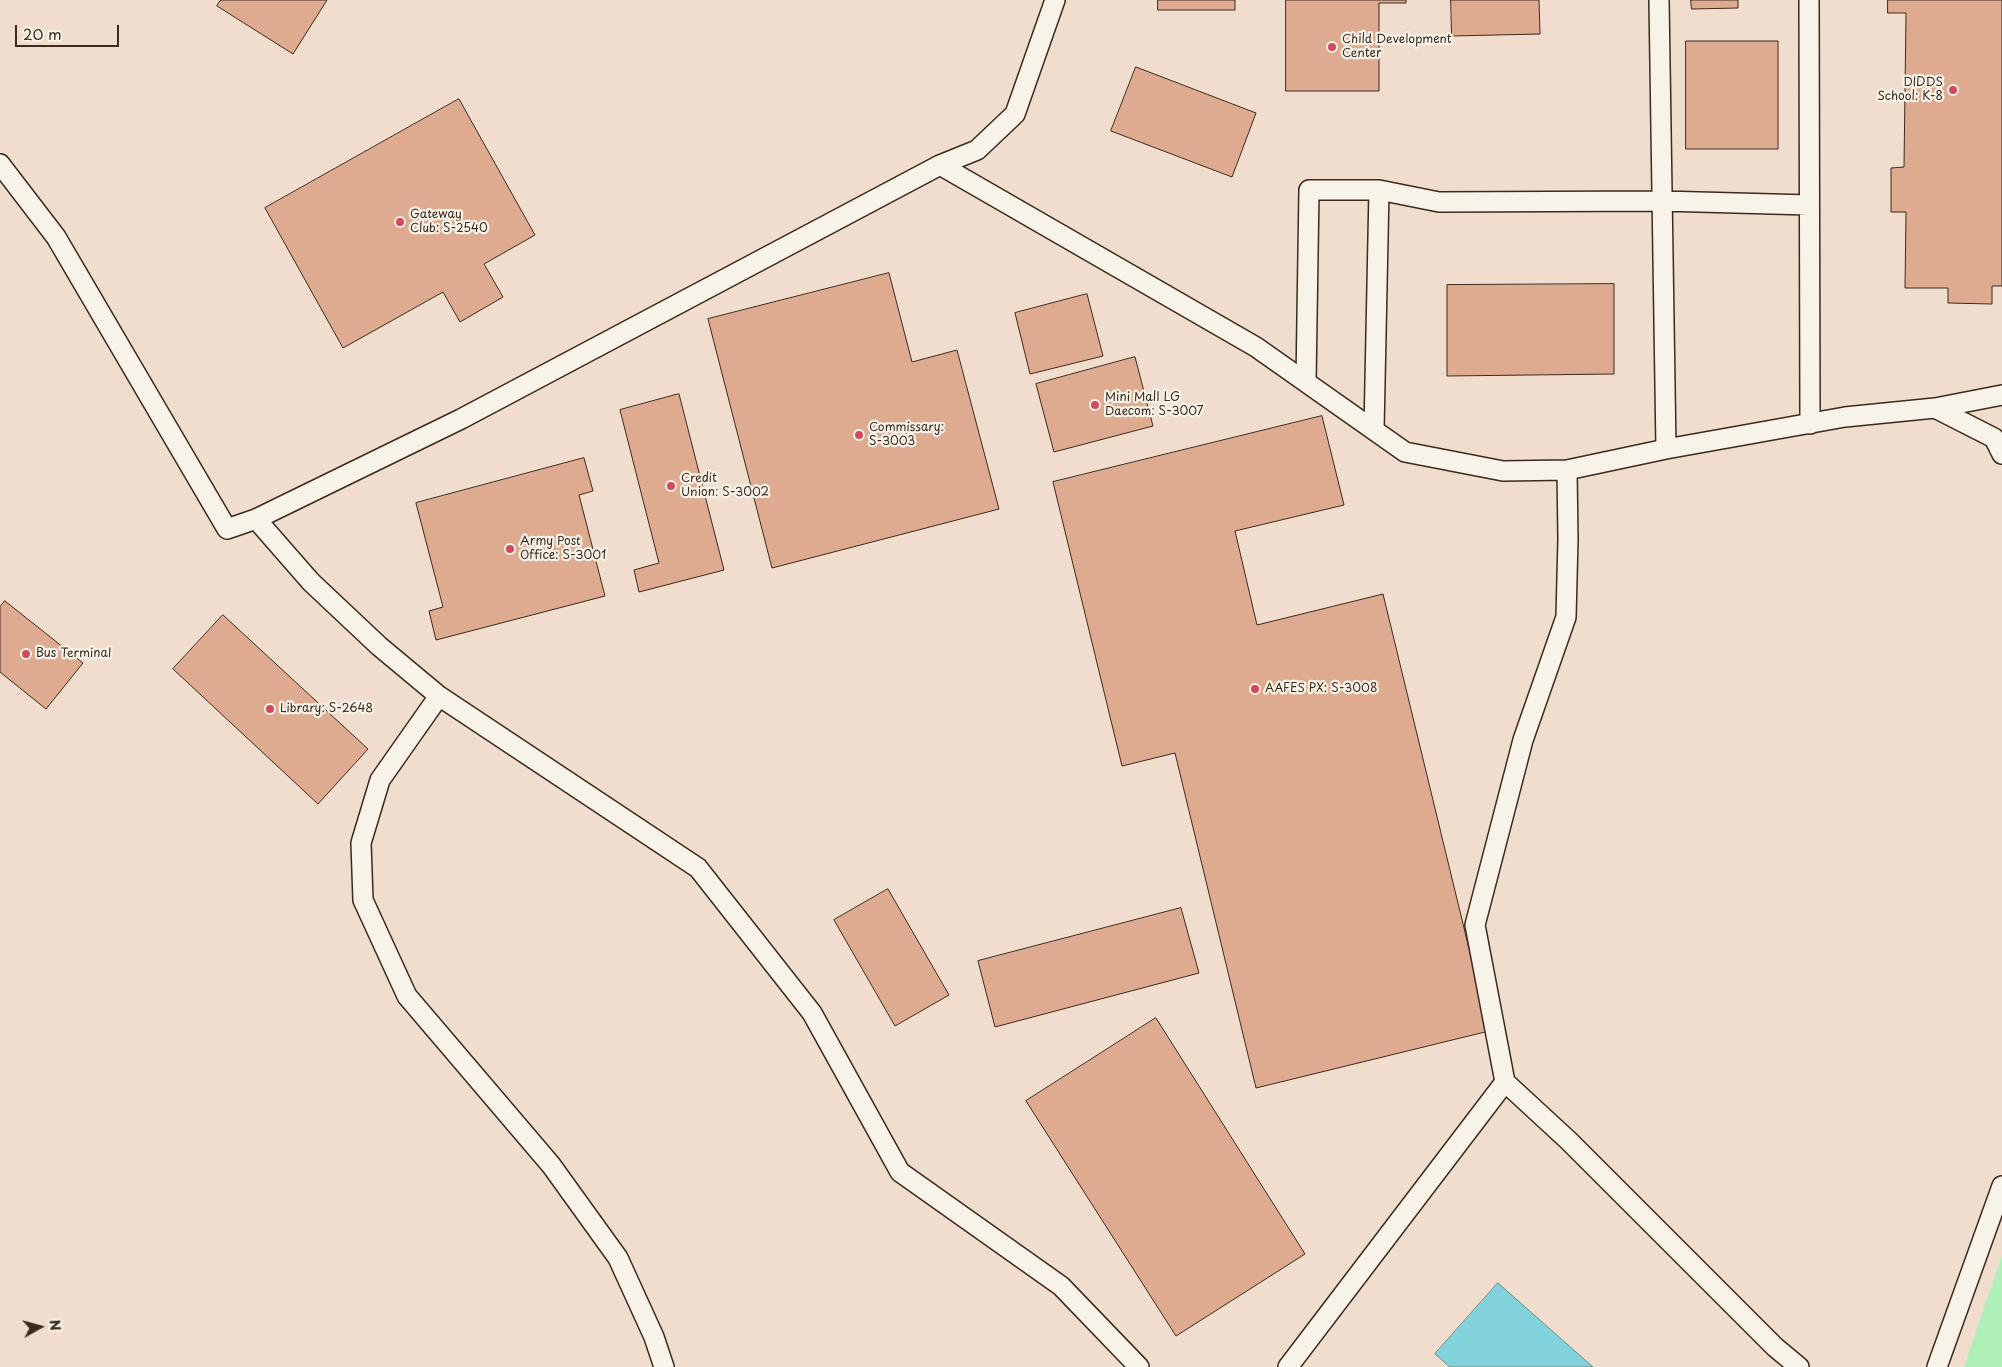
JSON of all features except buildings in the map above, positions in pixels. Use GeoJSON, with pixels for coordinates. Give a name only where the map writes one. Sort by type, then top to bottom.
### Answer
{"type":"FeatureCollection","features":[{"type":"Feature","properties":{"kind":"lane"},"geometry":{"type":"LineString","coordinates":[[0,164],[56,237],[227,528],[256,520],[461,419],[940,165],[977,150],[1015,114],[1055,0]]}},
{"type":"Feature","properties":{"kind":"lane"},"geometry":{"type":"LineString","coordinates":[[1659,0],[1666,449]]}},
{"type":"Feature","properties":{"kind":"lane"},"geometry":{"type":"LineString","coordinates":[[1809,0],[1810,424]]}},
{"type":"Feature","properties":{"kind":"lane"},"geometry":{"type":"LineString","coordinates":[[940,165],[1256,346],[1406,452],[1503,471],[1567,470],[1666,449],[1845,417],[1936,408],[2002,395]]}},
{"type":"Feature","properties":{"kind":"lane"},"geometry":{"type":"LineString","coordinates":[[1306,382],[1309,190],[1379,190],[1439,202],[1662,201],[1809,205]]}},
{"type":"Feature","properties":{"kind":"lane"},"geometry":{"type":"LineString","coordinates":[[1374,430],[1379,190]]}},
{"type":"Feature","properties":{"kind":"lane"},"geometry":{"type":"LineString","coordinates":[[1936,408],[1994,438],[2002,454]]}},
{"type":"Feature","properties":{"kind":"lane"},"geometry":{"type":"LineString","coordinates":[[1567,470],[1566,617],[1523,740],[1475,925],[1505,1082],[1568,1141],[1775,1347],[1799,1367]]}},
{"type":"Feature","properties":{"kind":"lane"},"geometry":{"type":"LineString","coordinates":[[256,520],[311,582],[379,646],[439,696],[698,868],[812,1013],[900,1172],[1061,1286],[1139,1367]]}},
{"type":"Feature","properties":{"kind":"lane"},"geometry":{"type":"LineString","coordinates":[[439,696],[380,780],[361,843],[363,900],[407,996],[551,1165],[618,1258],[654,1337],[664,1367]]}},
{"type":"Feature","properties":{"kind":"lane"},"geometry":{"type":"LineString","coordinates":[[1288,1367],[1505,1082]]}},
{"type":"Feature","properties":{"kind":"lane"},"geometry":{"type":"LineString","coordinates":[[1937,1367],[2002,1186]]}},
{"type":"Feature","properties":{"kind":"green space"},"geometry":{"type":"Polygon","coordinates":[[[2002,1255],[2002,1367],[1964,1367],[2002,1255]]]}},
{"type":"Feature","properties":{"kind":"water"},"geometry":{"type":"Polygon","coordinates":[[[1498,1283],[1593,1367],[1450,1367],[1435,1354],[1498,1283]]]}},
{"type":"Feature","properties":{"kind":"place","name":"Child Development Center"},"geometry":{"type":"Point","coordinates":[1332,47]}},
{"type":"Feature","properties":{"kind":"place","name":"DlDDS School: K-8"},"geometry":{"type":"Point","coordinates":[1953,90]}},
{"type":"Feature","properties":{"kind":"place","name":"Gateway Club: S-2540"},"geometry":{"type":"Point","coordinates":[400,222]}},
{"type":"Feature","properties":{"kind":"place","name":"Mini Mall LG Daecom: S-3007"},"geometry":{"type":"Point","coordinates":[1095,405]}},
{"type":"Feature","properties":{"kind":"place","name":"Commissary: S-3003"},"geometry":{"type":"Point","coordinates":[859,435]}},
{"type":"Feature","properties":{"kind":"place","name":"Credit Union: S-3002"},"geometry":{"type":"Point","coordinates":[671,486]}},
{"type":"Feature","properties":{"kind":"place","name":"Army Post Office: S-3001"},"geometry":{"type":"Point","coordinates":[510,549]}},
{"type":"Feature","properties":{"kind":"place","name":"Bus Terminal"},"geometry":{"type":"Point","coordinates":[26,654]}},
{"type":"Feature","properties":{"kind":"place","name":"AAFES PX: S-3008"},"geometry":{"type":"Point","coordinates":[1255,689]}},
{"type":"Feature","properties":{"kind":"place","name":"Library: S-2648"},"geometry":{"type":"Point","coordinates":[270,709]}}]}
